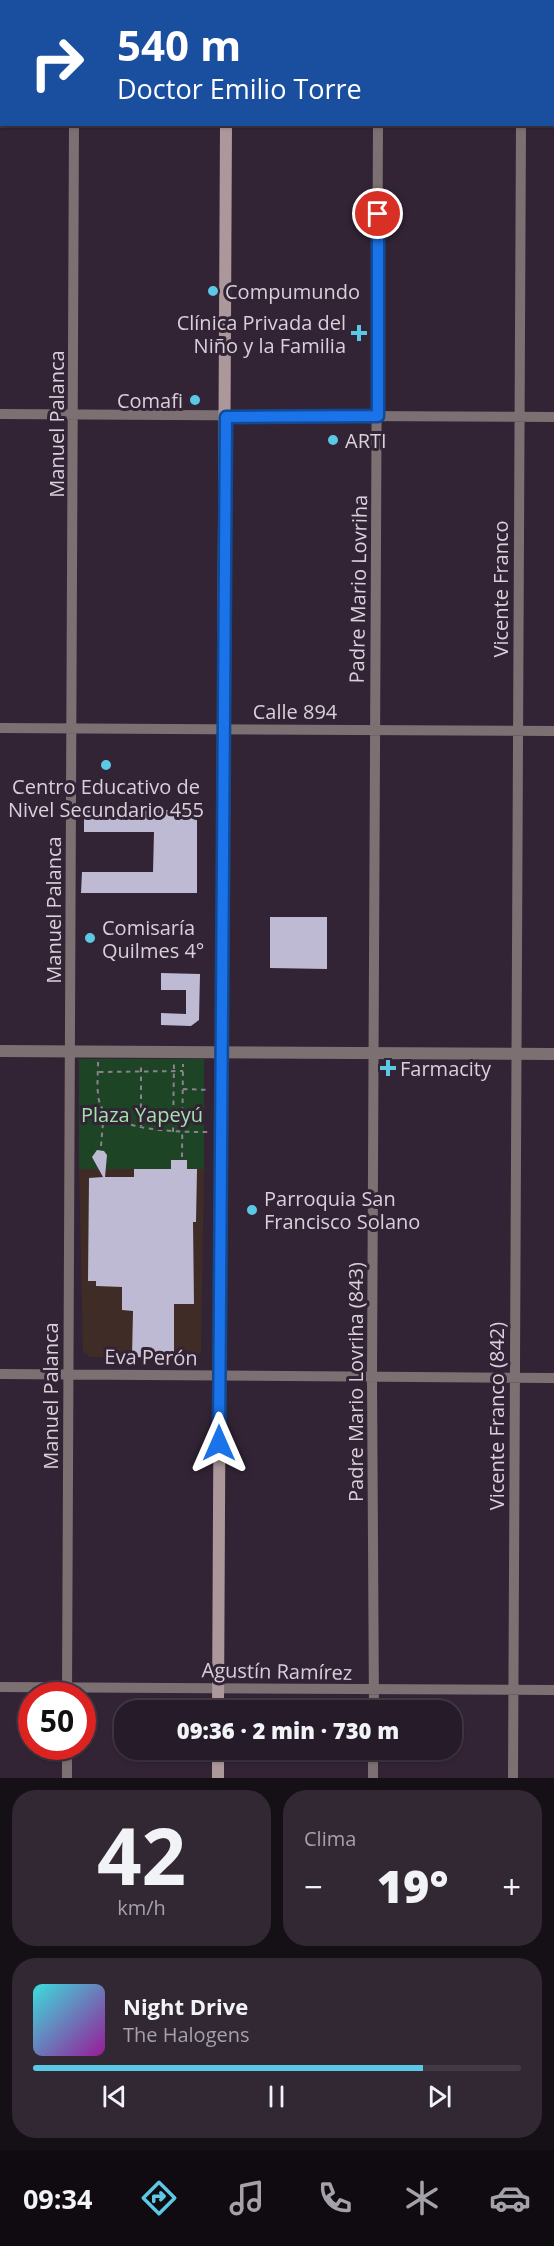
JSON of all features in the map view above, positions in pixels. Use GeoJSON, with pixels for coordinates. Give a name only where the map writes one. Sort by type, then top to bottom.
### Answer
{"type":"FeatureCollection","features":[{"type":"Feature","properties":{"kind":"main road"},"geometry":{"type":"LineString","coordinates":[[219,1700],[226,126]]}},
{"type":"Feature","properties":{"kind":"main road"},"geometry":{"type":"LineString","coordinates":[[218,1760],[218,1778]]}},
{"type":"Feature","properties":{"kind":"street","name":"Manuel Palanca"},"geometry":{"type":"LineString","coordinates":[[67,1682],[74,126]]}},
{"type":"Feature","properties":{"kind":"street","name":"Padre Mario Lovriha"},"geometry":{"type":"LineString","coordinates":[[373,1054],[378,126]]}},
{"type":"Feature","properties":{"kind":"street","name":"Vicente Franco"},"geometry":{"type":"LineString","coordinates":[[518,1054],[517,731],[521,126]]}},
{"type":"Feature","properties":{"kind":"street"},"geometry":{"type":"LineString","coordinates":[[0,414],[554,417]]}},
{"type":"Feature","properties":{"kind":"street","name":"Calle 894"},"geometry":{"type":"LineString","coordinates":[[0,728],[554,731]]}},
{"type":"Feature","properties":{"kind":"street"},"geometry":{"type":"LineString","coordinates":[[0,1051],[554,1054]]}},
{"type":"Feature","properties":{"kind":"street","name":"Padre Mario Lovriha (843)"},"geometry":{"type":"LineString","coordinates":[[373,1054],[374,1700]]}},
{"type":"Feature","properties":{"kind":"street","name":"Vicente Franco (842)"},"geometry":{"type":"LineString","coordinates":[[513,1778],[518,1054]]}},
{"type":"Feature","properties":{"kind":"street","name":"Eva Perón"},"geometry":{"type":"LineString","coordinates":[[0,1374],[554,1378]]}},
{"type":"Feature","properties":{"kind":"street","name":"Agustín Ramírez"},"geometry":{"type":"LineString","coordinates":[[0,1687],[18,1688]]}},
{"type":"Feature","properties":{"kind":"street","name":"Agustín Ramírez"},"geometry":{"type":"LineString","coordinates":[[96,1690],[219,1688],[554,1690]]}},
{"type":"Feature","properties":{"kind":"street"},"geometry":{"type":"LineString","coordinates":[[67,1760],[67,1778]]}},
{"type":"Feature","properties":{"kind":"street"},"geometry":{"type":"LineString","coordinates":[[373,1760],[373,1778]]}},
{"type":"Feature","properties":{"kind":"path"},"geometry":{"type":"LineString","coordinates":[[98,1050],[99,1102],[104,1111],[101,1146]]}},
{"type":"Feature","properties":{"kind":"path"},"geometry":{"type":"LineString","coordinates":[[141,1051],[141,1127]]}},
{"type":"Feature","properties":{"kind":"path"},"geometry":{"type":"LineString","coordinates":[[179,1051],[183,1071],[182,1157]]}},
{"type":"Feature","properties":{"kind":"path"},"geometry":{"type":"LineString","coordinates":[[173,1132],[174,1072],[179,1051]]}},
{"type":"Feature","properties":{"kind":"path"},"geometry":{"type":"LineString","coordinates":[[98,1072],[183,1071]]}},
{"type":"Feature","properties":{"kind":"path"},"geometry":{"type":"LineString","coordinates":[[183,1089],[221,1090]]}},
{"type":"Feature","properties":{"kind":"path"},"geometry":{"type":"LineString","coordinates":[[104,1111],[141,1127],[173,1132],[221,1131]]}},
{"type":"Feature","properties":{"kind":"shaded area"},"geometry":{"type":"Polygon","coordinates":[[[79,1169],[204,1169],[201,1352],[194,1359],[90,1357],[83,1352],[79,1169]]]}},
{"type":"Feature","properties":{"kind":"green space","name":"Plaza Yapeyú"},"geometry":{"type":"Polygon","coordinates":[[[79,1059],[204,1059],[204,1169],[79,1169],[79,1059]]]}},
{"type":"Feature","properties":{"kind":"building"},"geometry":{"type":"Polygon","coordinates":[[[84,810],[197,810],[197,893],[81,893],[82,872],[153,872],[154,832],[84,832],[84,810]]]}},
{"type":"Feature","properties":{"kind":"building"},"geometry":{"type":"Polygon","coordinates":[[[270,917],[327,917],[327,969],[270,968],[270,917]]]}},
{"type":"Feature","properties":{"kind":"building"},"geometry":{"type":"Polygon","coordinates":[[[161,973],[200,974],[199,1020],[191,1026],[161,1025],[161,1013],[186,1014],[186,990],[161,990],[161,973]]]}},
{"type":"Feature","properties":{"kind":"building"},"geometry":{"type":"Polygon","coordinates":[[[97,1150],[104,1151],[107,1155],[105,1177],[134,1177],[134,1169],[171,1169],[171,1160],[187,1160],[187,1169],[197,1169],[196,1222],[193,1222],[194,1304],[174,1304],[174,1358],[132,1357],[133,1311],[122,1310],[122,1287],[96,1286],[96,1281],[88,1281],[89,1178],[103,1177],[92,1157],[97,1150]]]}},
{"type":"Feature","properties":{"kind":"place","name":"Compumundo"},"geometry":{"type":"Point","coordinates":[213,291]}},
{"type":"Feature","properties":{"kind":"place","name":"Clínica Privada del Niño y la Familia"},"geometry":{"type":"Point","coordinates":[359,333]}},
{"type":"Feature","properties":{"kind":"place","name":"Comafi"},"geometry":{"type":"Point","coordinates":[195,400]}},
{"type":"Feature","properties":{"kind":"place","name":"ARTI"},"geometry":{"type":"Point","coordinates":[333,440]}},
{"type":"Feature","properties":{"kind":"place","name":"Centro Educativo de Nivel Secundario 455"},"geometry":{"type":"Point","coordinates":[106,765]}},
{"type":"Feature","properties":{"kind":"place","name":"Comisaría Quilmes 4°"},"geometry":{"type":"Point","coordinates":[90,938]}},
{"type":"Feature","properties":{"kind":"place","name":"Farmacity"},"geometry":{"type":"Point","coordinates":[388,1068]}},
{"type":"Feature","properties":{"kind":"place","name":"Parroquia San Francisco Solano"},"geometry":{"type":"Point","coordinates":[252,1210]}},
{"type":"Feature","properties":{"kind":"route"},"geometry":{"type":"LineString","coordinates":[[219,1443],[226,417],[378,416],[378,214]]}}]}
